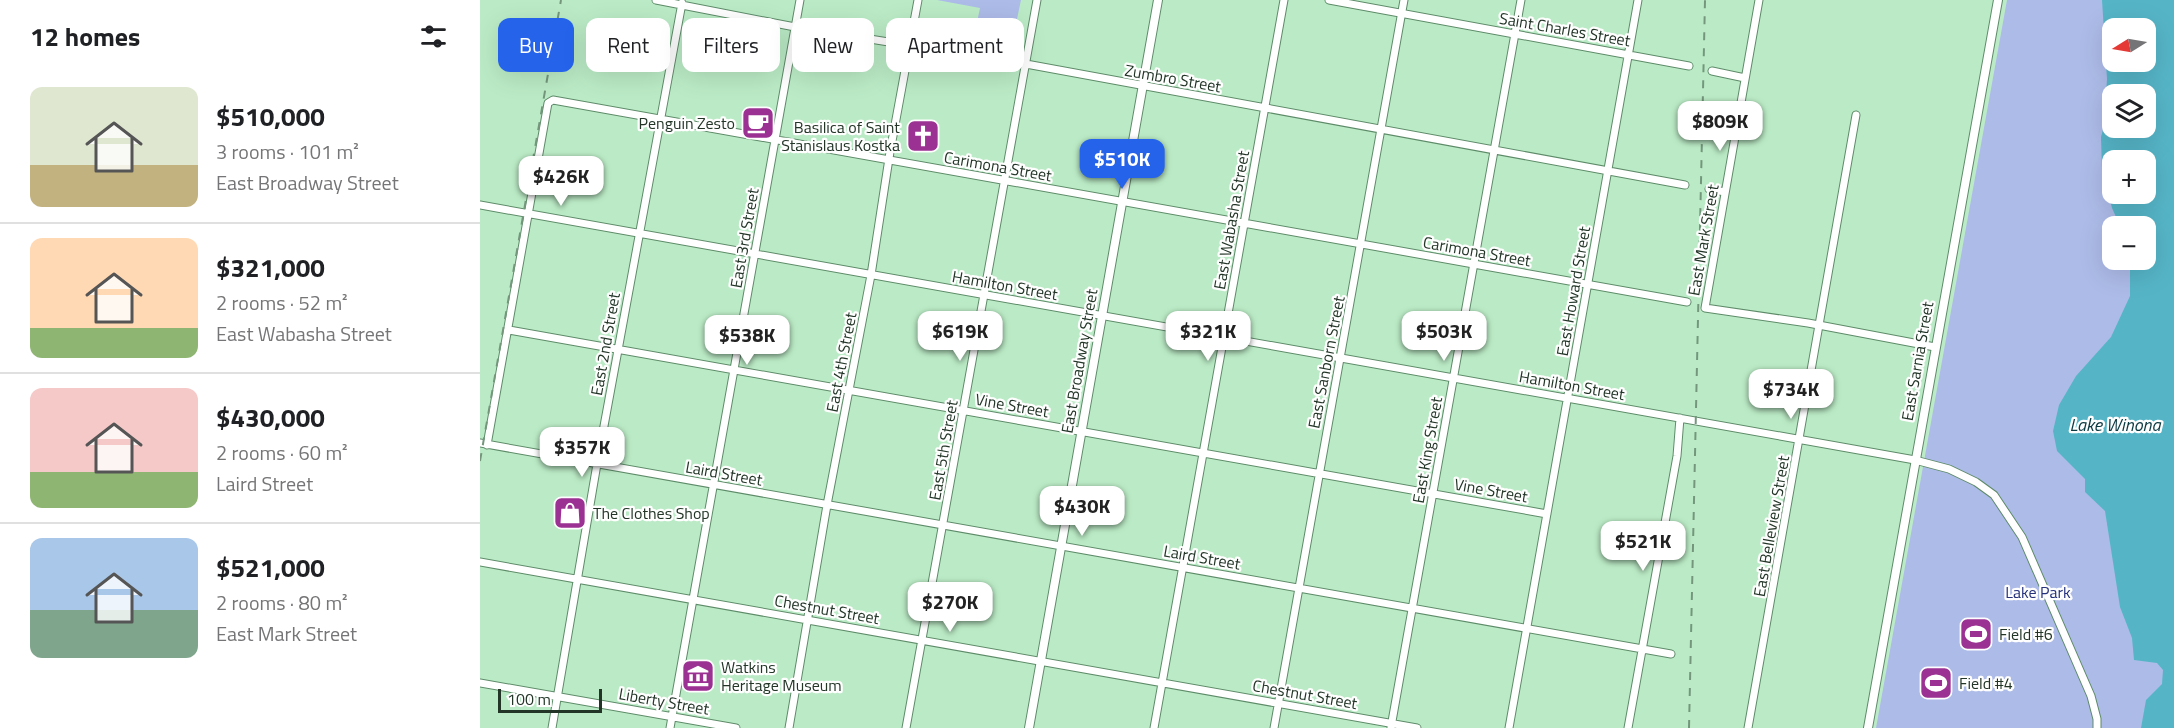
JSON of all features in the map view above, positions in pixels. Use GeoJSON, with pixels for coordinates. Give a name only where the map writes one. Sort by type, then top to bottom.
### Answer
{"type":"FeatureCollection","features":[{"type":"Feature","properties":{"kind":"main road","name":"East Broadway Street"},"geometry":{"type":"LineString","coordinates":[[1029,728],[1158,0]]}},
{"type":"Feature","properties":{"kind":"main road","name":"East Sarnia Street"},"geometry":{"type":"LineString","coordinates":[[1868,728],[1998,0]]}},
{"type":"Feature","properties":{"kind":"street","name":"Zumbro Street"},"geometry":{"type":"LineString","coordinates":[[656,0],[682,2],[792,26]]}},
{"type":"Feature","properties":{"kind":"street","name":"East 3rd Street"},"geometry":{"type":"LineString","coordinates":[[797,18],[800,0]]}},
{"type":"Feature","properties":{"kind":"street","name":"East 4th Street"},"geometry":{"type":"LineString","coordinates":[[914,18],[918,0]]}},
{"type":"Feature","properties":{"kind":"street","name":"East 5th Street"},"geometry":{"type":"LineString","coordinates":[[906,728],[1037,0]]}},
{"type":"Feature","properties":{"kind":"street","name":"East Wabasha Street"},"geometry":{"type":"LineString","coordinates":[[1154,728],[1284,0]]}},
{"type":"Feature","properties":{"kind":"street","name":"Saint Charles Street"},"geometry":{"type":"LineString","coordinates":[[1329,0],[1689,66]]}},
{"type":"Feature","properties":{"kind":"street","name":"East Sanborn Street"},"geometry":{"type":"LineString","coordinates":[[1274,728],[1404,0]]}},
{"type":"Feature","properties":{"kind":"street","name":"East King Street"},"geometry":{"type":"LineString","coordinates":[[1391,726],[1521,0]]}},
{"type":"Feature","properties":{"kind":"street","name":"East Howard Street"},"geometry":{"type":"LineString","coordinates":[[1509,728],[1638,0]]}},
{"type":"Feature","properties":{"kind":"street","name":"East Mark Street"},"geometry":{"type":"LineString","coordinates":[[1759,0],[1705,308],[1820,325]]}},
{"type":"Feature","properties":{"kind":"street","name":"East 2nd Street"},"geometry":{"type":"LineString","coordinates":[[552,728],[617,350],[682,2]]}},
{"type":"Feature","properties":{"kind":"street","name":"East 3rd Street"},"geometry":{"type":"LineString","coordinates":[[670,728],[792,44]]}},
{"type":"Feature","properties":{"kind":"street","name":"Zumbro Street"},"geometry":{"type":"LineString","coordinates":[[1026,64],[1685,185]]}},
{"type":"Feature","properties":{"kind":"street"},"geometry":{"type":"LineString","coordinates":[[1712,71],[1745,78]]}},
{"type":"Feature","properties":{"kind":"street","name":"East 4th Street"},"geometry":{"type":"LineString","coordinates":[[789,728],[827,505],[871,275],[905,72]]}},
{"type":"Feature","properties":{"kind":"street","name":"Carimona Street"},"geometry":{"type":"LineString","coordinates":[[528,214],[548,104],[553,100],[1687,302]]}},
{"type":"Feature","properties":{"kind":"street","name":"East Belleview Street"},"geometry":{"type":"LineString","coordinates":[[1748,728],[1856,115]]}},
{"type":"Feature","properties":{"kind":"street"},"geometry":{"type":"LineString","coordinates":[[1709,189],[1725,192]]}},
{"type":"Feature","properties":{"kind":"street","name":"Hamilton Street"},"geometry":{"type":"LineString","coordinates":[[480,205],[1915,460],[1949,469],[1976,482],[1994,495],[2022,537],[2091,696],[2097,728]]}},
{"type":"Feature","properties":{"kind":"street"},"geometry":{"type":"LineString","coordinates":[[484,444],[509,330],[528,214]]}},
{"type":"Feature","properties":{"kind":"street"},"geometry":{"type":"LineString","coordinates":[[1820,325],[1935,347]]}},
{"type":"Feature","properties":{"kind":"street","name":"Vine Street"},"geometry":{"type":"LineString","coordinates":[[509,330],[1547,514]]}},
{"type":"Feature","properties":{"kind":"street"},"geometry":{"type":"LineString","coordinates":[[1628,728],[1677,456],[1680,418]]}},
{"type":"Feature","properties":{"kind":"street","name":"Laird Street"},"geometry":{"type":"LineString","coordinates":[[484,444],[1671,654]]}},
{"type":"Feature","properties":{"kind":"street","name":"Chestnut Street"},"geometry":{"type":"LineString","coordinates":[[480,562],[1041,661],[1391,726],[1417,728]]}},
{"type":"Feature","properties":{"kind":"street","name":"Liberty Street"},"geometry":{"type":"LineString","coordinates":[[480,682],[736,728]]}},
{"type":"Feature","properties":{"kind":"green space"},"geometry":{"type":"Polygon","coordinates":[[[937,0],[1021,0],[1017,18],[978,18],[980,8],[937,0]]]}},
{"type":"Feature","properties":{"kind":"green space","name":"Lake Park"},"geometry":{"type":"Polygon","coordinates":[[[2007,0],[2174,0],[2174,728],[1876,728],[2007,0]]]}},
{"type":"Feature","properties":{"kind":"water","name":"Lake Winona"},"geometry":{"type":"Polygon","coordinates":[[[2102,0],[2174,0],[2174,728],[2141,728],[2146,700],[2162,684],[2163,670],[2157,663],[2134,660],[2132,638],[2120,607],[2105,511],[2085,492],[2085,479],[2057,451],[2053,431],[2059,405],[2076,376],[2111,337],[2130,296],[2130,270],[2156,270],[2156,216],[2116,216],[2111,204],[2156,204],[2156,150],[2102,150],[2102,170],[2101,137],[2102,133],[2102,138],[2156,138],[2156,84],[2107,84],[2107,72],[2156,72],[2156,18],[2103,18],[2102,0]]]}},
{"type":"Feature","properties":{"kind":"railway"},"geometry":{"type":"LineString","coordinates":[[480,461],[561,0]]}},
{"type":"Feature","properties":{"kind":"railway"},"geometry":{"type":"LineString","coordinates":[[1689,728],[1705,0]]}},
{"type":"Feature","properties":{"kind":"place","name":"Penguin Zesto"},"geometry":{"type":"Point","coordinates":[758,123]}},
{"type":"Feature","properties":{"kind":"place","name":"Basilica of Saint Stanislaus Kostka"},"geometry":{"type":"Point","coordinates":[923,136]}},
{"type":"Feature","properties":{"kind":"place","name":"The Clothes Shop"},"geometry":{"type":"Point","coordinates":[570,513]}},
{"type":"Feature","properties":{"kind":"place","name":"Field #6"},"geometry":{"type":"Point","coordinates":[1976,634]}},
{"type":"Feature","properties":{"kind":"place","name":"Watkins Heritage Museum"},"geometry":{"type":"Point","coordinates":[698,676]}},
{"type":"Feature","properties":{"kind":"place","name":"Field #4"},"geometry":{"type":"Point","coordinates":[1936,683]}}]}
